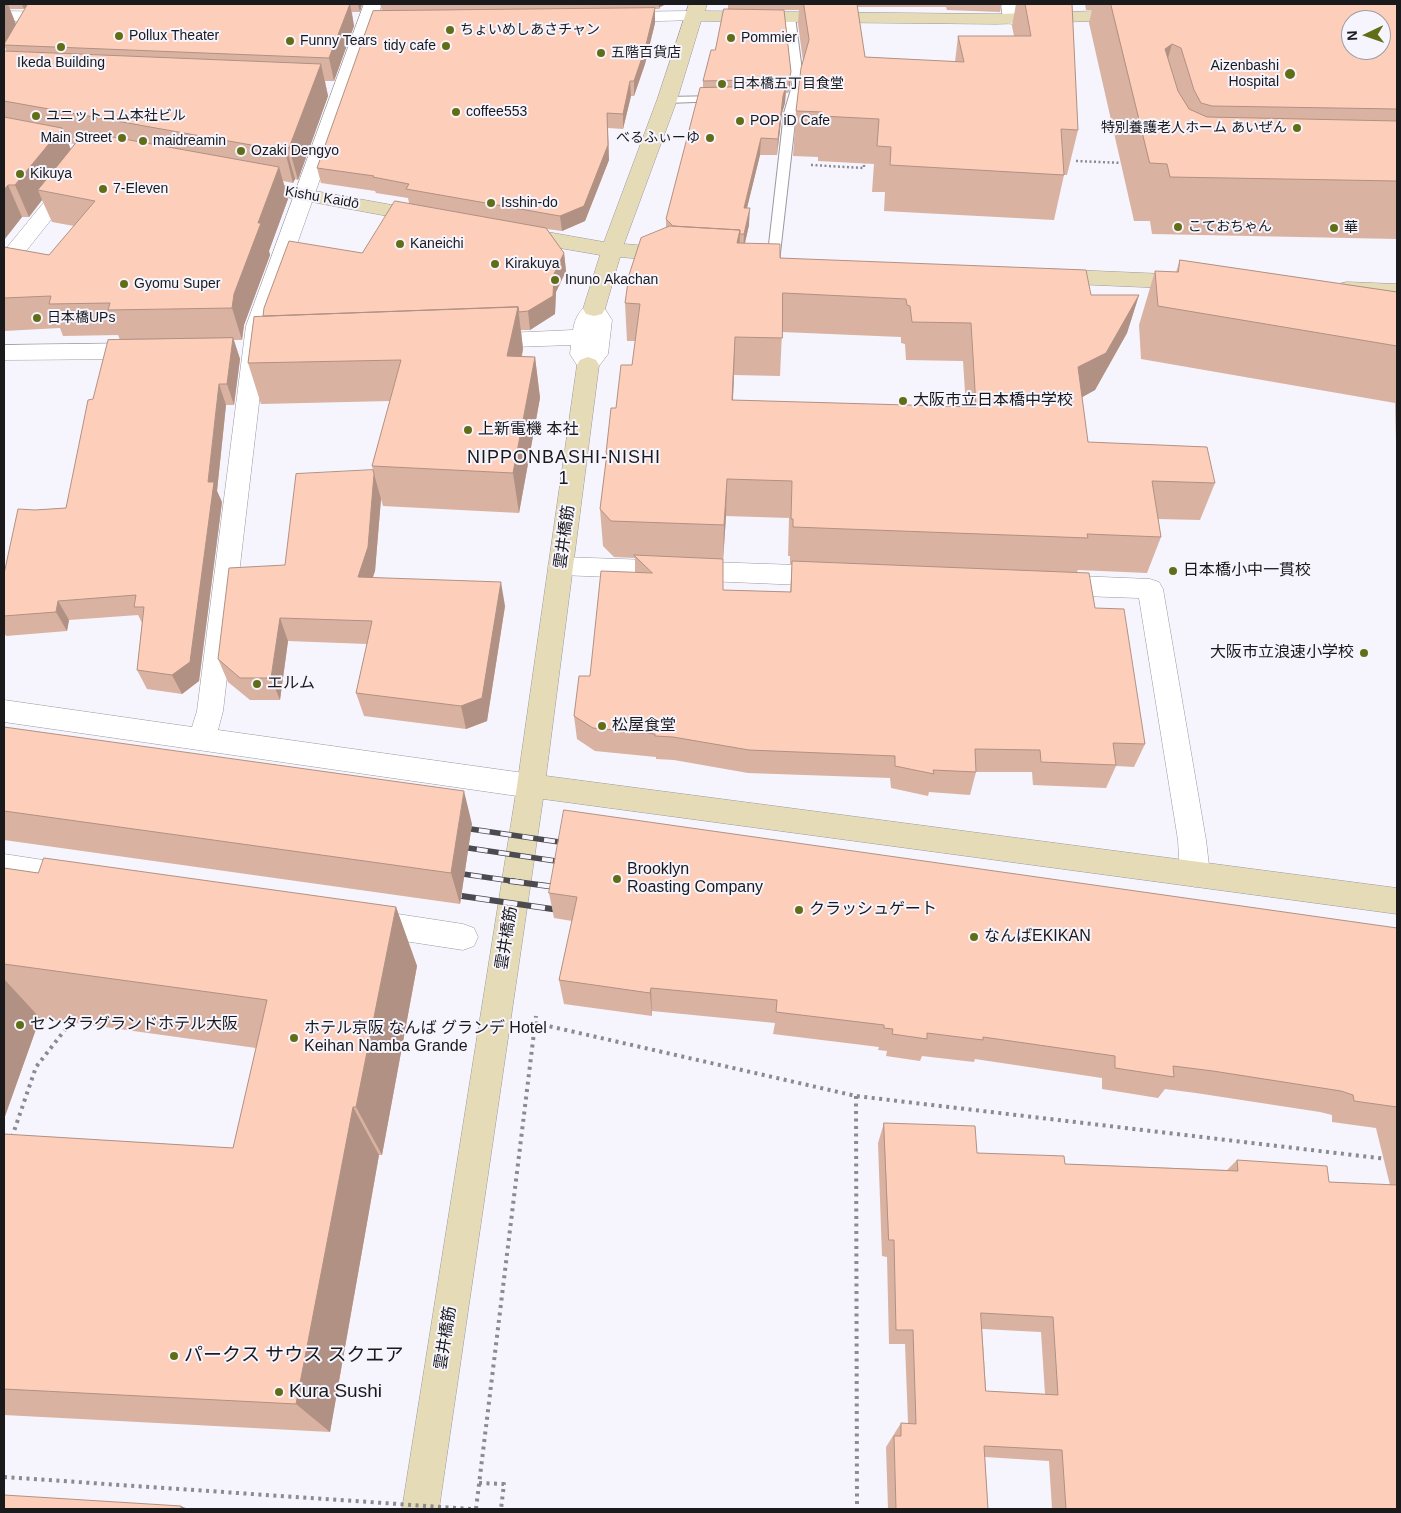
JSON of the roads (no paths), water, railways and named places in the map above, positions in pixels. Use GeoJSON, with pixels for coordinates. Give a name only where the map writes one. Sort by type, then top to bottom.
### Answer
{"type":"FeatureCollection","features":[{"type":"Feature","properties":{"kind":"street"},"geometry":{"type":"LineString","coordinates":[[594,309],[601,320],[597,354],[588,365],[581,354],[586,319],[594,309],[596,296],[667,100],[696,10]]}},
{"type":"Feature","properties":{"kind":"street"},"geometry":{"type":"LineString","coordinates":[[597,17],[696,10],[790,17],[1011,11],[1150,15]]}},
{"type":"Feature","properties":{"kind":"street"},"geometry":{"type":"LineString","coordinates":[[348,19],[376,14]]}},
{"type":"Feature","properties":{"kind":"street"},"geometry":{"type":"LineString","coordinates":[[202,740],[210,711],[257,326],[341,89],[376,14]]}},
{"type":"Feature","properties":{"kind":"street"},"geometry":{"type":"LineString","coordinates":[[4,16],[30,18],[71,17]]}},
{"type":"Feature","properties":{"kind":"street"},"geometry":{"type":"LineString","coordinates":[[321,88],[341,89]]}},
{"type":"Feature","properties":{"kind":"street"},"geometry":{"type":"LineString","coordinates":[[4,265],[80,170]]}},
{"type":"Feature","properties":{"kind":"street","name":"Kishu Kaidō"},"geometry":{"type":"LineString","coordinates":[[227,181],[446,220]]}},
{"type":"Feature","properties":{"kind":"street"},"geometry":{"type":"LineString","coordinates":[[503,231],[612,250],[694,257]]}},
{"type":"Feature","properties":{"kind":"street"},"geometry":{"type":"LineString","coordinates":[[1031,275],[1209,283]]}},
{"type":"Feature","properties":{"kind":"street"},"geometry":{"type":"LineString","coordinates":[[1328,288],[1397,290]]}},
{"type":"Feature","properties":{"kind":"street"},"geometry":{"type":"LineString","coordinates":[[462,342],[583,337]]}},
{"type":"Feature","properties":{"kind":"street"},"geometry":{"type":"LineString","coordinates":[[4,353],[163,350]]}},
{"type":"Feature","properties":{"kind":"street","name":"雲井橋筋"},"geometry":{"type":"LineString","coordinates":[[420,1509],[531,786],[588,365]]}},
{"type":"Feature","properties":{"kind":"street"},"geometry":{"type":"LineString","coordinates":[[562,566],[855,577]]}},
{"type":"Feature","properties":{"kind":"street"},"geometry":{"type":"LineString","coordinates":[[1032,584],[1150,588],[1192,840],[1195,874]]}},
{"type":"Feature","properties":{"kind":"street"},"geometry":{"type":"LineString","coordinates":[[4,711],[531,786],[1397,901]]}},
{"type":"Feature","properties":{"kind":"street"},"geometry":{"type":"LineString","coordinates":[[4,867],[102,882]]}},
{"type":"Feature","properties":{"kind":"street"},"geometry":{"type":"LineString","coordinates":[[336,918],[463,937]]}},
{"type":"Feature","properties":{"kind":"lane"},"geometry":{"type":"LineString","coordinates":[[773,262],[790,113],[798,86],[790,17]]}},
{"type":"Feature","properties":{"kind":"lane"},"geometry":{"type":"LineString","coordinates":[[780,99],[794,98]]}},
{"type":"Feature","properties":{"kind":"lane"},"geometry":{"type":"LineString","coordinates":[[667,100],[727,99]]}},
{"type":"Feature","properties":{"kind":"railway"},"geometry":{"type":"LineString","coordinates":[[457,827],[573,844]]}},
{"type":"Feature","properties":{"kind":"railway"},"geometry":{"type":"LineString","coordinates":[[455,846],[569,863]]}},
{"type":"Feature","properties":{"kind":"railway"},"geometry":{"type":"LineString","coordinates":[[449,872],[519,882]]}},
{"type":"Feature","properties":{"kind":"railway"},"geometry":{"type":"LineString","coordinates":[[510,881],[563,888]]}},
{"type":"Feature","properties":{"kind":"railway"},"geometry":{"type":"LineString","coordinates":[[448,894],[566,911]]}},
{"type":"Feature","properties":{"kind":"place","name":"ちょいめしあさチャン"},"geometry":{"type":"Point","coordinates":[450,30]}},
{"type":"Feature","properties":{"kind":"place","name":"Pollux Theater"},"geometry":{"type":"Point","coordinates":[119,36]}},
{"type":"Feature","properties":{"kind":"place","name":"Pommier"},"geometry":{"type":"Point","coordinates":[731,38]}},
{"type":"Feature","properties":{"kind":"place","name":"Funny Tears"},"geometry":{"type":"Point","coordinates":[290,41]}},
{"type":"Feature","properties":{"kind":"place","name":"tidy cafe"},"geometry":{"type":"Point","coordinates":[446,46]}},
{"type":"Feature","properties":{"kind":"place","name":"Ikeda Building"},"geometry":{"type":"Point","coordinates":[61,47]}},
{"type":"Feature","properties":{"kind":"place","name":"五階百貨店"},"geometry":{"type":"Point","coordinates":[601,53]}},
{"type":"Feature","properties":{"kind":"place","name":"Aizenbashi Hospital"},"geometry":{"type":"Point","coordinates":[1290,74]}},
{"type":"Feature","properties":{"kind":"place","name":"日本橋五丁目食堂"},"geometry":{"type":"Point","coordinates":[722,84]}},
{"type":"Feature","properties":{"kind":"place","name":"coffee553"},"geometry":{"type":"Point","coordinates":[456,112]}},
{"type":"Feature","properties":{"kind":"place","name":"ユニットコム本社ビル"},"geometry":{"type":"Point","coordinates":[36,116]}},
{"type":"Feature","properties":{"kind":"place","name":"POP iD Cafe"},"geometry":{"type":"Point","coordinates":[740,121]}},
{"type":"Feature","properties":{"kind":"place","name":"特別養護老人ホーム あいぜん"},"geometry":{"type":"Point","coordinates":[1297,128]}},
{"type":"Feature","properties":{"kind":"place","name":"Main Street"},"geometry":{"type":"Point","coordinates":[122,138]}},
{"type":"Feature","properties":{"kind":"place","name":"べるふぃーゆ"},"geometry":{"type":"Point","coordinates":[710,138]}},
{"type":"Feature","properties":{"kind":"place","name":"maidreamin"},"geometry":{"type":"Point","coordinates":[143,141]}},
{"type":"Feature","properties":{"kind":"place","name":"Ozaki Dengyo"},"geometry":{"type":"Point","coordinates":[241,151]}},
{"type":"Feature","properties":{"kind":"place","name":"Kikuya"},"geometry":{"type":"Point","coordinates":[20,174]}},
{"type":"Feature","properties":{"kind":"place","name":"7-Eleven"},"geometry":{"type":"Point","coordinates":[103,189]}},
{"type":"Feature","properties":{"kind":"place","name":"Isshin-do"},"geometry":{"type":"Point","coordinates":[491,203]}},
{"type":"Feature","properties":{"kind":"place","name":"こておちゃん"},"geometry":{"type":"Point","coordinates":[1178,227]}},
{"type":"Feature","properties":{"kind":"place","name":"華"},"geometry":{"type":"Point","coordinates":[1334,228]}},
{"type":"Feature","properties":{"kind":"place","name":"Kaneichi"},"geometry":{"type":"Point","coordinates":[400,244]}},
{"type":"Feature","properties":{"kind":"place","name":"Kirakuya"},"geometry":{"type":"Point","coordinates":[495,264]}},
{"type":"Feature","properties":{"kind":"place","name":"Inuno Akachan"},"geometry":{"type":"Point","coordinates":[555,280]}},
{"type":"Feature","properties":{"kind":"place","name":"Gyomu Super"},"geometry":{"type":"Point","coordinates":[124,284]}},
{"type":"Feature","properties":{"kind":"place","name":"日本橋UPs"},"geometry":{"type":"Point","coordinates":[37,318]}},
{"type":"Feature","properties":{"kind":"place","name":"大阪市立日本橋中学校"},"geometry":{"type":"Point","coordinates":[903,401]}},
{"type":"Feature","properties":{"kind":"place","name":"上新電機 本社"},"geometry":{"type":"Point","coordinates":[468,430]}},
{"type":"Feature","properties":{"kind":"place","name":"日本橋小中一貫校"},"geometry":{"type":"Point","coordinates":[1173,571]}},
{"type":"Feature","properties":{"kind":"place","name":"大阪市立浪速小学校"},"geometry":{"type":"Point","coordinates":[1364,653]}},
{"type":"Feature","properties":{"kind":"place","name":"エルム"},"geometry":{"type":"Point","coordinates":[257,684]}},
{"type":"Feature","properties":{"kind":"place","name":"松屋食堂"},"geometry":{"type":"Point","coordinates":[602,726]}},
{"type":"Feature","properties":{"kind":"place","name":"Brooklyn Roasting Company"},"geometry":{"type":"Point","coordinates":[617,879]}},
{"type":"Feature","properties":{"kind":"place","name":"クラッシュゲート"},"geometry":{"type":"Point","coordinates":[799,910]}},
{"type":"Feature","properties":{"kind":"place","name":"なんばEKIKAN"},"geometry":{"type":"Point","coordinates":[974,937]}},
{"type":"Feature","properties":{"kind":"place","name":"センタラグランドホテル大阪"},"geometry":{"type":"Point","coordinates":[20,1025]}},
{"type":"Feature","properties":{"kind":"place","name":"ホテル京阪 なんば グランデ Hotel Keihan Namba Grande"},"geometry":{"type":"Point","coordinates":[294,1038]}},
{"type":"Feature","properties":{"kind":"place","name":"パークス サウス スクエア"},"geometry":{"type":"Point","coordinates":[174,1356]}},
{"type":"Feature","properties":{"kind":"place","name":"Kura Sushi"},"geometry":{"type":"Point","coordinates":[279,1392]}},
{"type":"Feature","properties":{"kind":"district","name":"NIPPONBASHI-NISHI 1"},"geometry":{"type":"Point","coordinates":[564,468]}}]}
